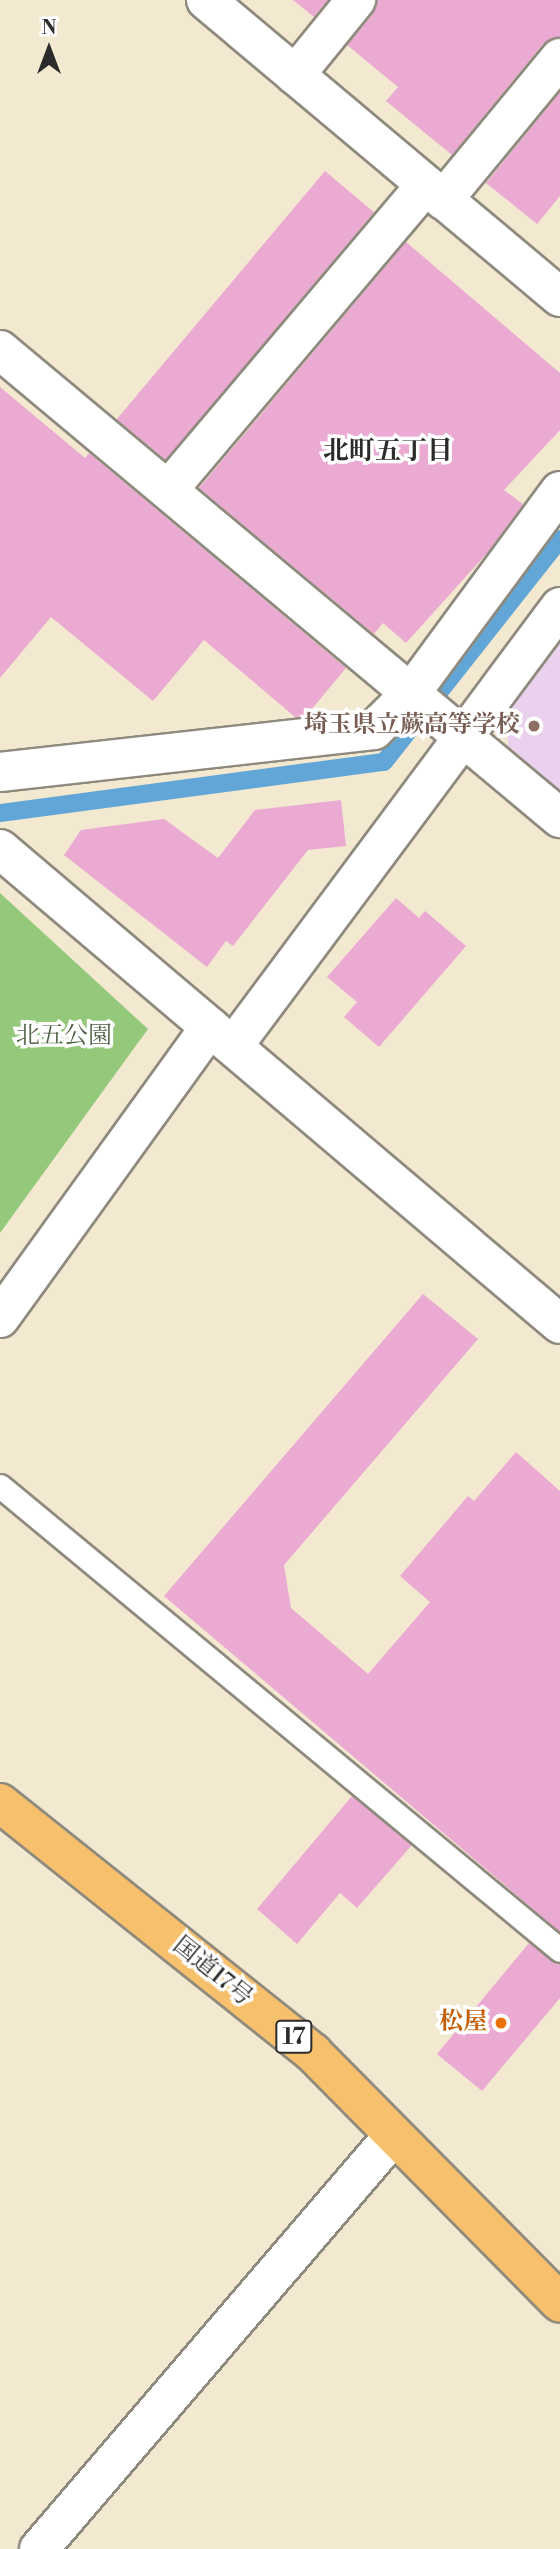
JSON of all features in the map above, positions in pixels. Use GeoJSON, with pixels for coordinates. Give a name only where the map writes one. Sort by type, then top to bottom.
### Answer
{"type":"FeatureCollection","features":[{"type":"Feature","properties":{"kind":"highway","name":"国道17号"},"geometry":{"type":"LineString","coordinates":[[0,1803],[313,2053],[560,2302]]}},
{"type":"Feature","properties":{"kind":"street"},"geometry":{"type":"LineString","coordinates":[[206,0],[560,297]]}},
{"type":"Feature","properties":{"kind":"street"},"geometry":{"type":"LineString","coordinates":[[295,75],[355,0]]}},
{"type":"Feature","properties":{"kind":"street"},"geometry":{"type":"LineString","coordinates":[[168,490],[560,58]]}},
{"type":"Feature","properties":{"kind":"street"},"geometry":{"type":"LineString","coordinates":[[0,350],[560,817]]}},
{"type":"Feature","properties":{"kind":"street"},"geometry":{"type":"LineString","coordinates":[[0,772],[374,730],[412,695],[560,491]]}},
{"type":"Feature","properties":{"kind":"street"},"geometry":{"type":"LineString","coordinates":[[0,1318],[222,1036],[456,731],[560,607]]}},
{"type":"Feature","properties":{"kind":"street"},"geometry":{"type":"LineString","coordinates":[[4,852],[560,1324]]}},
{"type":"Feature","properties":{"kind":"street"},"geometry":{"type":"LineString","coordinates":[[39,2549],[394,2135]]}},
{"type":"Feature","properties":{"kind":"lane"},"geometry":{"type":"LineString","coordinates":[[0,1486],[560,1950]]}},
{"type":"Feature","properties":{"kind":"shaded area","name":"埼玉県立蕨高等学校"},"geometry":{"type":"Polygon","coordinates":[[[560,632],[560,794],[508,751],[507,701],[560,632]]]}},
{"type":"Feature","properties":{"kind":"green space","name":"北五公園"},"geometry":{"type":"Polygon","coordinates":[[[0,893],[148,1029],[0,1233],[0,893]]]}},
{"type":"Feature","properties":{"kind":"building"},"geometry":{"type":"Polygon","coordinates":[[[293,0],[328,0],[314,17],[293,0]]]}},
{"type":"Feature","properties":{"kind":"building"},"geometry":{"type":"Polygon","coordinates":[[[377,0],[560,0],[560,37],[543,44],[452,155],[386,101],[398,87],[347,45],[373,14],[377,0]]]}},
{"type":"Feature","properties":{"kind":"building"},"geometry":{"type":"Polygon","coordinates":[[[560,92],[560,196],[537,224],[486,183],[560,92]]]}},
{"type":"Feature","properties":{"kind":"building"},"geometry":{"type":"Polygon","coordinates":[[[325,171],[374,212],[166,460],[117,419],[325,171]]]}},
{"type":"Feature","properties":{"kind":"building"},"geometry":{"type":"Polygon","coordinates":[[[406,242],[560,373],[560,430],[504,490],[523,504],[489,551],[406,643],[383,623],[374,634],[199,488],[406,242]]]}},
{"type":"Feature","properties":{"kind":"building"},"geometry":{"type":"Polygon","coordinates":[[[0,387],[85,458],[89,453],[346,668],[306,716],[295,717],[204,640],[153,701],[51,617],[0,678],[0,387]]]}},
{"type":"Feature","properties":{"kind":"building"},"geometry":{"type":"Polygon","coordinates":[[[341,800],[346,846],[308,850],[233,946],[226,941],[207,967],[64,855],[81,830],[164,819],[218,858],[255,810],[341,800]]]}},
{"type":"Feature","properties":{"kind":"building"},"geometry":{"type":"Polygon","coordinates":[[[396,898],[419,918],[425,911],[466,946],[379,1047],[344,1017],[357,1002],[327,977],[396,898]]]}},
{"type":"Feature","properties":{"kind":"building"},"geometry":{"type":"Polygon","coordinates":[[[423,1294],[478,1339],[284,1565],[291,1608],[368,1674],[430,1602],[400,1576],[468,1496],[474,1501],[516,1452],[560,1491],[560,1932],[164,1596],[423,1294]]]}},
{"type":"Feature","properties":{"kind":"building"},"geometry":{"type":"Polygon","coordinates":[[[352,1796],[412,1845],[357,1908],[340,1893],[297,1944],[257,1909],[352,1796]]]}},
{"type":"Feature","properties":{"kind":"building"},"geometry":{"type":"Polygon","coordinates":[[[529,1943],[560,1964],[560,1998],[482,2091],[437,2054],[529,1943]]]}},
{"type":"Feature","properties":{"kind":"waterway"},"geometry":{"type":"LineString","coordinates":[[0,813],[384,762],[560,539]]}},
{"type":"Feature","properties":{"kind":"place","name":"埼玉県立蕨高等学校"},"geometry":{"type":"Point","coordinates":[534,726]}},
{"type":"Feature","properties":{"kind":"place","name":"松屋"},"geometry":{"type":"Point","coordinates":[501,2023]}},
{"type":"Feature","properties":{"kind":"district","name":"北町五丁目"},"geometry":{"type":"Point","coordinates":[388,452]}}]}
